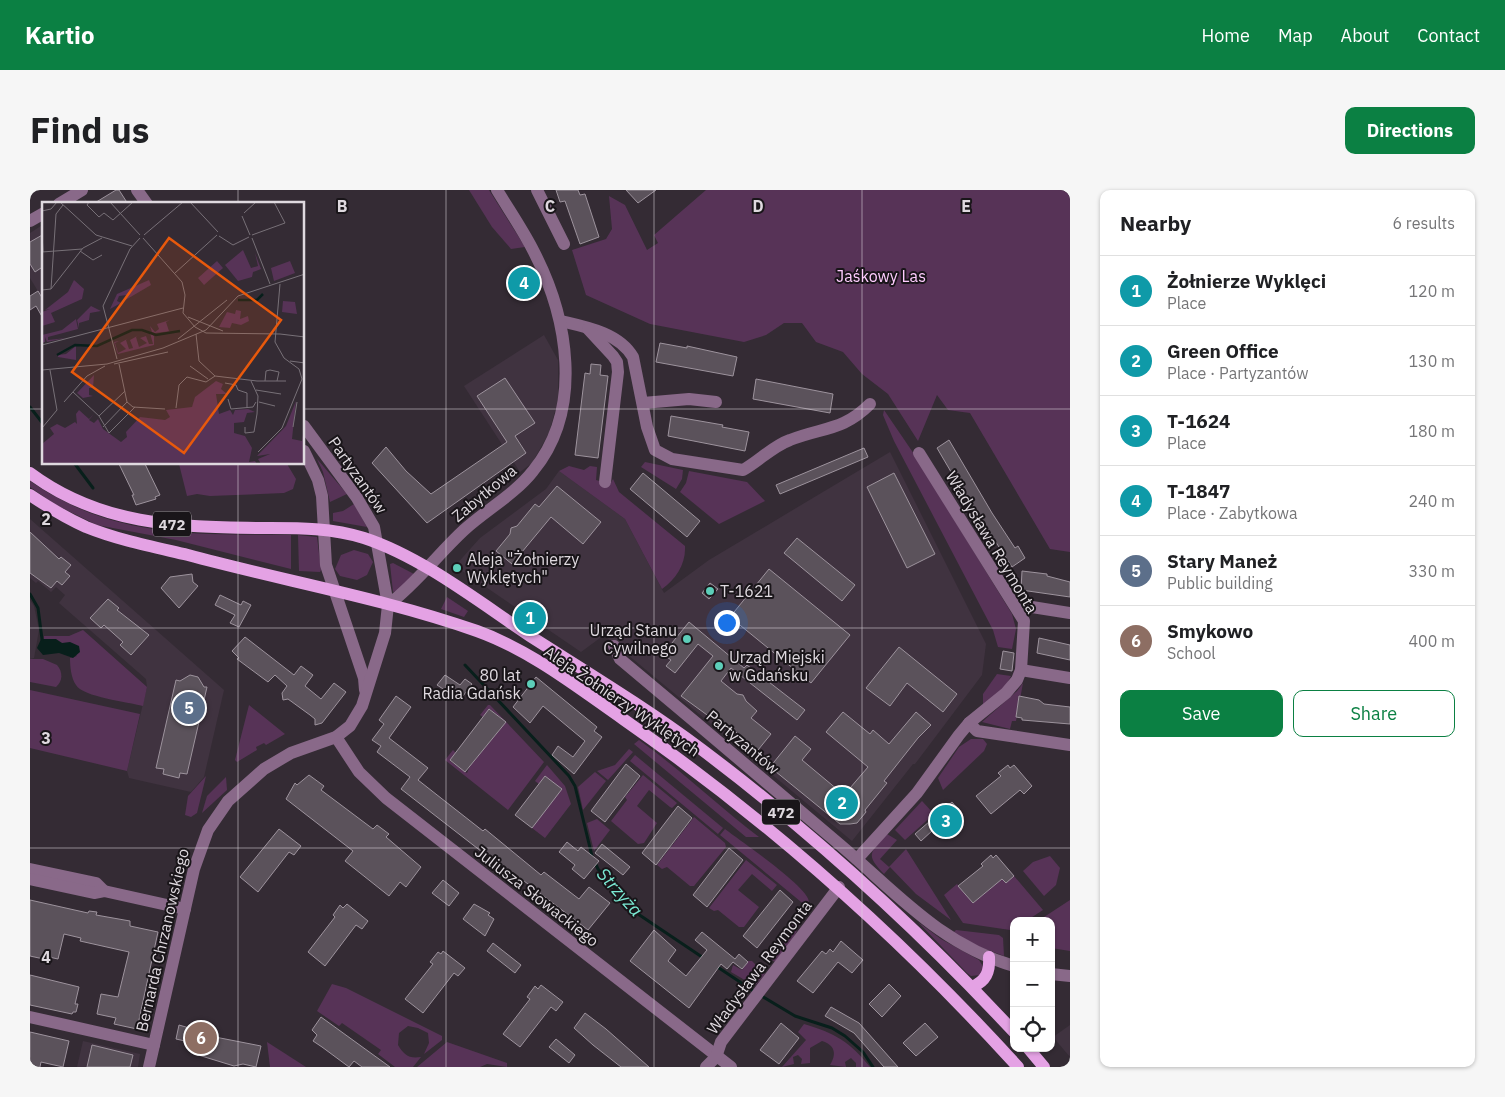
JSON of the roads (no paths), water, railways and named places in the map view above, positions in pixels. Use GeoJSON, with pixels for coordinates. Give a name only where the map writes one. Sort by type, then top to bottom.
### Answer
{"type":"FeatureCollection","features":[{"type":"Feature","properties":{"kind":"main road","name":"Aleja Żołnierzy Wyklętych"},"geometry":{"type":"LineString","coordinates":[[30,473],[70,498],[108,513],[156,524],[324,530],[378,543],[427,568],[612,688],[700,748],[788,818],[865,884],[972,987],[1010,1028]]}},
{"type":"Feature","properties":{"kind":"main road","name":"Aleja Żołnierzy Wyklętych"},"geometry":{"type":"LineString","coordinates":[[30,495],[52,510],[88,527],[220,564],[388,605],[480,632],[539,663],[684,762],[771,829],[839,887],[929,972],[1018,1067]]}},
{"type":"Feature","properties":{"kind":"main road"},"geometry":{"type":"LineString","coordinates":[[972,987],[979,984],[988,974],[989,957]]}},
{"type":"Feature","properties":{"kind":"main road"},"geometry":{"type":"LineString","coordinates":[[1031,1052],[1044,1067]]}},
{"type":"Feature","properties":{"kind":"street"},"geometry":{"type":"LineString","coordinates":[[62,202],[82,190]]}},
{"type":"Feature","properties":{"kind":"street"},"geometry":{"type":"LineString","coordinates":[[137,190],[146,202]]}},
{"type":"Feature","properties":{"kind":"street","name":"Zabytkowa"},"geometry":{"type":"LineString","coordinates":[[388,605],[465,529],[523,483],[545,455],[560,416],[566,386],[566,361],[561,321],[534,251],[497,190]]}},
{"type":"Feature","properties":{"kind":"street"},"geometry":{"type":"LineString","coordinates":[[537,190],[564,244]]}},
{"type":"Feature","properties":{"kind":"street"},"geometry":{"type":"LineString","coordinates":[[30,221],[42,214]]}},
{"type":"Feature","properties":{"kind":"street"},"geometry":{"type":"LineString","coordinates":[[561,321],[586,327],[616,339],[627,347],[633,357],[647,427],[655,450],[672,459],[743,470],[787,441],[848,422],[870,404]]}},
{"type":"Feature","properties":{"kind":"street"},"geometry":{"type":"LineString","coordinates":[[586,327],[617,362],[618,372],[605,482]]}},
{"type":"Feature","properties":{"kind":"street"},"geometry":{"type":"LineString","coordinates":[[643,403],[689,399],[716,402]]}},
{"type":"Feature","properties":{"kind":"street","name":"Partyzantów"},"geometry":{"type":"LineString","coordinates":[[305,427],[357,498],[374,527],[388,605]]}},
{"type":"Feature","properties":{"kind":"street","name":"Władysława Reymonta"},"geometry":{"type":"LineString","coordinates":[[857,858],[918,793],[969,723],[1006,693],[1017,680],[1021,670],[1025,630],[1020,612],[919,452]]}},
{"type":"Feature","properties":{"kind":"street","name":"Partyzantów"},"geometry":{"type":"LineString","coordinates":[[305,453],[318,480],[322,496],[326,565],[335,592]]}},
{"type":"Feature","properties":{"kind":"street","name":"Bernarda Chrzanowskiego"},"geometry":{"type":"LineString","coordinates":[[335,592],[364,678],[365,692]]}},
{"type":"Feature","properties":{"kind":"street","name":"Bernarda Chrzanowskiego"},"geometry":{"type":"LineString","coordinates":[[149,1067],[185,909],[203,840],[214,819],[228,801],[250,779],[274,762],[291,753],[336,737],[358,716],[385,633],[388,605]]}},
{"type":"Feature","properties":{"kind":"street"},"geometry":{"type":"LineString","coordinates":[[1020,612],[1032,607],[1070,613]]}},
{"type":"Feature","properties":{"kind":"street","name":"Partyzantów"},"geometry":{"type":"LineString","coordinates":[[614,646],[620,659],[857,858],[928,923],[959,943],[1010,965]]}},
{"type":"Feature","properties":{"kind":"street"},"geometry":{"type":"LineString","coordinates":[[1021,670],[1070,678]]}},
{"type":"Feature","properties":{"kind":"street"},"geometry":{"type":"LineString","coordinates":[[969,723],[977,731],[1070,745]]}},
{"type":"Feature","properties":{"kind":"street","name":"Juliusza Słowackiego"},"geometry":{"type":"LineString","coordinates":[[336,737],[359,772],[386,798],[699,1040],[716,1057],[731,1067]]}},
{"type":"Feature","properties":{"kind":"street"},"geometry":{"type":"LineString","coordinates":[[30,868],[96,884],[104,891],[185,909]]}},
{"type":"Feature","properties":{"kind":"street"},"geometry":{"type":"LineString","coordinates":[[30,879],[94,894],[104,891]]}},
{"type":"Feature","properties":{"kind":"street","name":"Władysława Reymonta"},"geometry":{"type":"LineString","coordinates":[[706,1067],[716,1057],[721,1042],[839,887]]}},
{"type":"Feature","properties":{"kind":"street"},"geometry":{"type":"LineString","coordinates":[[1055,974],[1070,976]]}},
{"type":"Feature","properties":{"kind":"street"},"geometry":{"type":"LineString","coordinates":[[30,1017],[154,1045]]}},
{"type":"Feature","properties":{"kind":"waterway","name":"Strzyża"},"geometry":{"type":"LineString","coordinates":[[30,407],[42,422]]}},
{"type":"Feature","properties":{"kind":"waterway","name":"Strzyża"},"geometry":{"type":"LineString","coordinates":[[76,465],[93,488]]}},
{"type":"Feature","properties":{"kind":"waterway"},"geometry":{"type":"LineString","coordinates":[[30,594],[38,608],[42,639]]}},
{"type":"Feature","properties":{"kind":"waterway","name":"Strzyża"},"geometry":{"type":"LineString","coordinates":[[465,665],[569,776],[575,786],[592,856],[598,869],[638,914],[705,959]]}},
{"type":"Feature","properties":{"kind":"waterway","name":"Strzyża"},"geometry":{"type":"LineString","coordinates":[[716,966],[755,992]]}},
{"type":"Feature","properties":{"kind":"waterway","name":"Strzyża"},"geometry":{"type":"LineString","coordinates":[[760,995],[795,1016],[832,1028],[845,1036],[863,1052],[873,1067]]}},
{"type":"Feature","properties":{"kind":"place","name":"T-1847"},"geometry":{"type":"Point","coordinates":[524,283]}},
{"type":"Feature","properties":{"kind":"place","name":"Aleja \"Żołnierzy Wyklętych\""},"geometry":{"type":"Point","coordinates":[457,568]}},
{"type":"Feature","properties":{"kind":"place","name":"T-1621"},"geometry":{"type":"Point","coordinates":[710,591]}},
{"type":"Feature","properties":{"kind":"place","name":"Żołnierze Wyklęci"},"geometry":{"type":"Point","coordinates":[530,618]}},
{"type":"Feature","properties":{"kind":"place","name":"Urząd Stanu Cywilnego"},"geometry":{"type":"Point","coordinates":[687,639]}},
{"type":"Feature","properties":{"kind":"place","name":"Urząd Miejski w Gdańsku"},"geometry":{"type":"Point","coordinates":[719,666]}},
{"type":"Feature","properties":{"kind":"place","name":"80 lat Radia Gdańsk"},"geometry":{"type":"Point","coordinates":[531,684]}},
{"type":"Feature","properties":{"kind":"place","name":"Stary Maneż"},"geometry":{"type":"Point","coordinates":[189,708]}},
{"type":"Feature","properties":{"kind":"place","name":"Green Office"},"geometry":{"type":"Point","coordinates":[842,803]}},
{"type":"Feature","properties":{"kind":"place","name":"T-1624"},"geometry":{"type":"Point","coordinates":[946,821]}},
{"type":"Feature","properties":{"kind":"place","name":"Smykowo"},"geometry":{"type":"Point","coordinates":[201,1038]}},
{"type":"Feature","properties":{"kind":"park label","name":"Jaśkowy Las"},"geometry":{"type":"Point","coordinates":[881,276]}}]}
